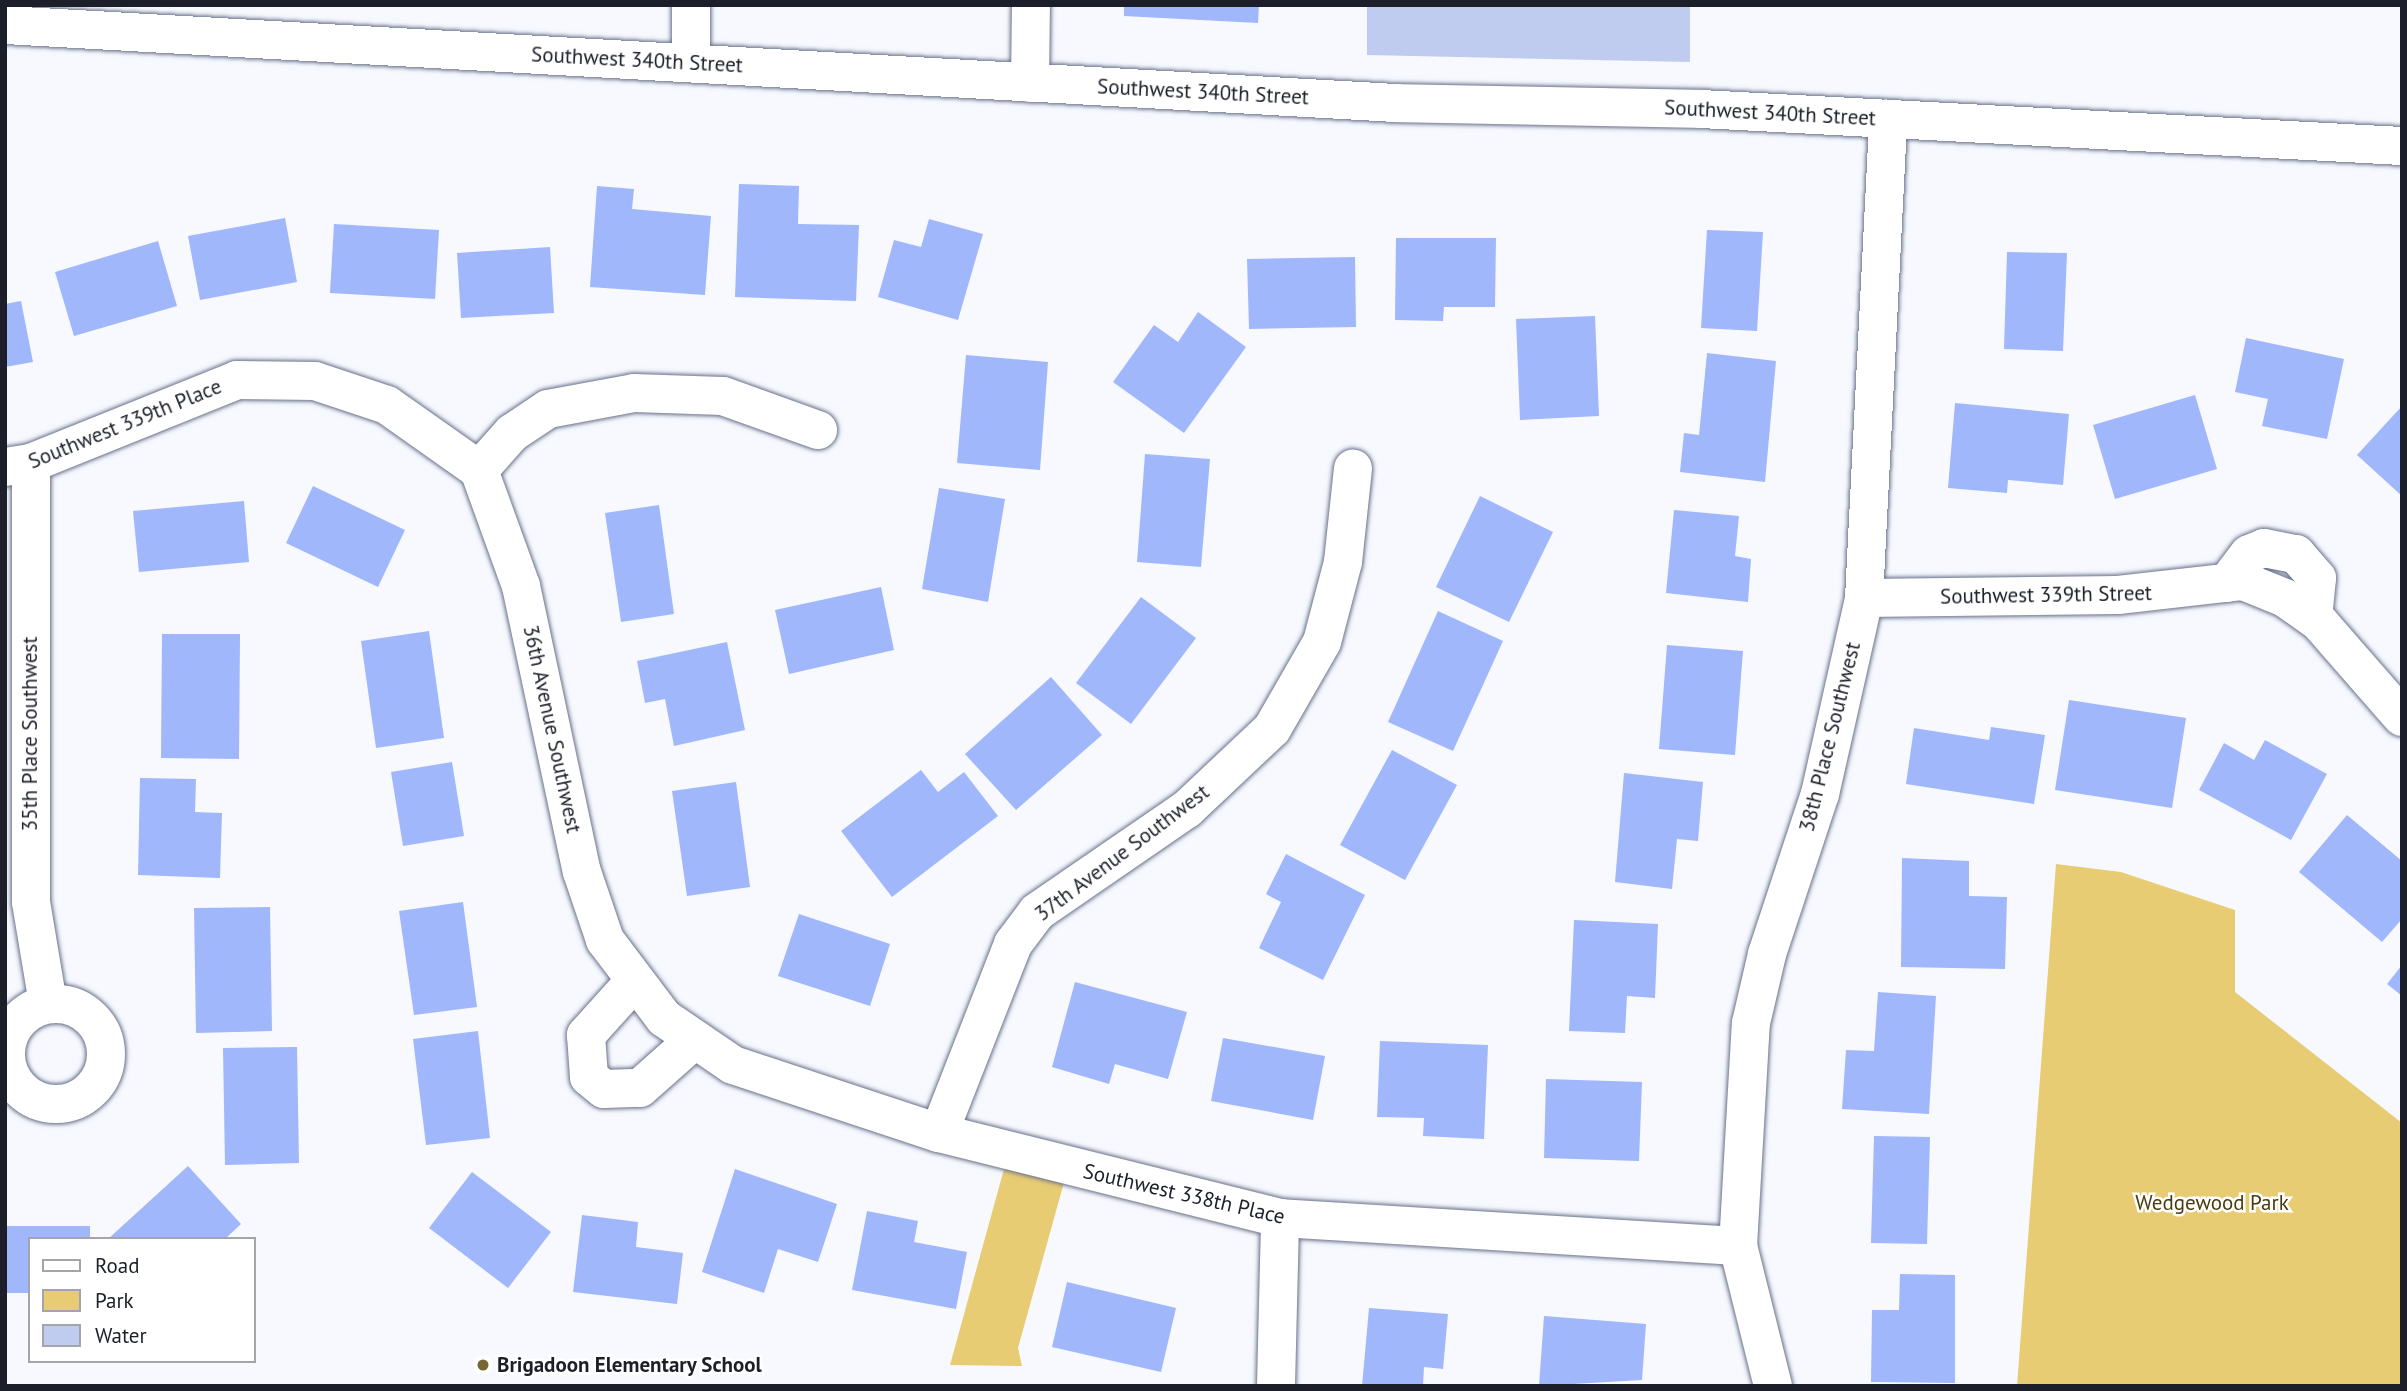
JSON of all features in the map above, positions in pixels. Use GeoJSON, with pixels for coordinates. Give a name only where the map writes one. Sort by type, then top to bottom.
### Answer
{"type":"FeatureCollection","features":[{"type":"Feature","properties":{"kind":"street"},"geometry":{"type":"LineString","coordinates":[[691,5],[691,63]]}},
{"type":"Feature","properties":{"kind":"street"},"geometry":{"type":"LineString","coordinates":[[1030,83],[1031,5]]}},
{"type":"Feature","properties":{"kind":"street","name":"Southwest 340th Street"},"geometry":{"type":"LineString","coordinates":[[5,25],[1030,83],[1888,119],[2402,146]]}},
{"type":"Feature","properties":{"kind":"street","name":"38th Place Southwest"},"geometry":{"type":"LineString","coordinates":[[1773,1386],[1738,1245],[1751,1023],[1767,954],[1820,794],[1864,598],[1888,119]]}},
{"type":"Feature","properties":{"kind":"street","name":"Southwest 339th Place"},"geometry":{"type":"LineString","coordinates":[[18,465],[237,380],[315,381],[387,405],[479,470]]}},
{"type":"Feature","properties":{"kind":"street"},"geometry":{"type":"LineString","coordinates":[[479,470],[512,433],[548,409],[634,393],[723,396],[818,430]]}},
{"type":"Feature","properties":{"kind":"street","name":"35th Place Southwest"},"geometry":{"type":"LineString","coordinates":[[18,465],[32,902],[48,1004]]}},
{"type":"Feature","properties":{"kind":"street","name":"37th Avenue Southwest"},"geometry":{"type":"LineString","coordinates":[[939,1133],[1013,944],[1037,912],[1187,809],[1272,729],[1322,642],[1343,562],[1353,468]]}},
{"type":"Feature","properties":{"kind":"street","name":"36th Avenue Southwest"},"geometry":{"type":"LineString","coordinates":[[479,470],[521,586],[582,872],[605,940],[632,984],[664,1018]]}},
{"type":"Feature","properties":{"kind":"street","name":"Southwest 339th Street"},"geometry":{"type":"LineString","coordinates":[[1864,598],[2118,595],[2227,583],[2253,585],[2313,618],[2402,717]]}},
{"type":"Feature","properties":{"kind":"street"},"geometry":{"type":"LineString","coordinates":[[632,984],[586,1035],[583,1056],[596,1083],[618,1091],[640,1088],[694,1040]]}},
{"type":"Feature","properties":{"kind":"street","name":"Southwest 338th Place"},"geometry":{"type":"LineString","coordinates":[[664,1018],[733,1065],[939,1133],[1280,1218],[1738,1245]]}},
{"type":"Feature","properties":{"kind":"street"},"geometry":{"type":"LineString","coordinates":[[1276,1386],[1280,1218]]}},
{"type":"Feature","properties":{"kind":"green space","name":"Wedgewood Park"},"geometry":{"type":"Polygon","coordinates":[[[2056,864],[2121,872],[2235,910],[2235,992],[2402,1123],[2402,1386],[2017,1386],[2056,864]]]}},
{"type":"Feature","properties":{"kind":"green space"},"geometry":{"type":"Polygon","coordinates":[[[1009,1151],[1068,1168],[1018,1348],[1022,1366],[950,1365],[1009,1151]]]}},
{"type":"Feature","properties":{"kind":"water"},"geometry":{"type":"Polygon","coordinates":[[[1367,5],[1690,5],[1690,62],[1367,55],[1367,5]]]}},
{"type":"Feature","properties":{"kind":"building"},"geometry":{"type":"Polygon","coordinates":[[[1124,5],[1259,5],[1258,23],[1124,16],[1124,5]]]}},
{"type":"Feature","properties":{"kind":"building"},"geometry":{"type":"Polygon","coordinates":[[[739,184],[799,186],[798,224],[859,225],[856,301],[735,297],[739,184]]]}},
{"type":"Feature","properties":{"kind":"building"},"geometry":{"type":"Polygon","coordinates":[[[597,186],[634,189],[632,209],[711,216],[705,295],[590,287],[597,186]]]}},
{"type":"Feature","properties":{"kind":"building"},"geometry":{"type":"Polygon","coordinates":[[[285,218],[297,282],[200,300],[188,236],[285,218]]]}},
{"type":"Feature","properties":{"kind":"building"},"geometry":{"type":"Polygon","coordinates":[[[929,219],[983,234],[958,320],[878,297],[894,240],[921,247],[929,219]]]}},
{"type":"Feature","properties":{"kind":"building"},"geometry":{"type":"Polygon","coordinates":[[[334,224],[439,230],[435,299],[330,293],[334,224]]]}},
{"type":"Feature","properties":{"kind":"building"},"geometry":{"type":"Polygon","coordinates":[[[1707,230],[1763,232],[1757,331],[1701,328],[1707,230]]]}},
{"type":"Feature","properties":{"kind":"building"},"geometry":{"type":"Polygon","coordinates":[[[1396,238],[1496,238],[1495,307],[1444,307],[1443,321],[1395,320],[1396,238]]]}},
{"type":"Feature","properties":{"kind":"building"},"geometry":{"type":"Polygon","coordinates":[[[158,241],[177,306],[74,336],[55,272],[158,241]]]}},
{"type":"Feature","properties":{"kind":"building"},"geometry":{"type":"Polygon","coordinates":[[[550,247],[554,313],[461,318],[457,253],[550,247]]]}},
{"type":"Feature","properties":{"kind":"building"},"geometry":{"type":"Polygon","coordinates":[[[2007,252],[2067,253],[2063,351],[2004,349],[2007,252]]]}},
{"type":"Feature","properties":{"kind":"building"},"geometry":{"type":"Polygon","coordinates":[[[1355,257],[1356,327],[1249,329],[1247,259],[1355,257]]]}},
{"type":"Feature","properties":{"kind":"building"},"geometry":{"type":"Polygon","coordinates":[[[21,301],[33,362],[5,367],[5,304],[21,301]]]}},
{"type":"Feature","properties":{"kind":"building"},"geometry":{"type":"Polygon","coordinates":[[[1198,312],[1246,347],[1184,433],[1113,382],[1154,325],[1178,342],[1198,312]]]}},
{"type":"Feature","properties":{"kind":"building"},"geometry":{"type":"Polygon","coordinates":[[[1595,316],[1599,416],[1520,420],[1516,319],[1595,316]]]}},
{"type":"Feature","properties":{"kind":"building"},"geometry":{"type":"Polygon","coordinates":[[[2246,338],[2344,359],[2327,439],[2262,426],[2268,399],[2235,392],[2246,338]]]}},
{"type":"Feature","properties":{"kind":"building"},"geometry":{"type":"Polygon","coordinates":[[[1707,353],[1776,361],[1765,482],[1680,472],[1684,433],[1699,435],[1707,353]]]}},
{"type":"Feature","properties":{"kind":"building"},"geometry":{"type":"Polygon","coordinates":[[[966,355],[1048,362],[1040,470],[957,463],[966,355]]]}},
{"type":"Feature","properties":{"kind":"building"},"geometry":{"type":"Polygon","coordinates":[[[2195,395],[2217,469],[2115,499],[2093,425],[2195,395]]]}},
{"type":"Feature","properties":{"kind":"building"},"geometry":{"type":"Polygon","coordinates":[[[1955,403],[2069,414],[2063,485],[2008,480],[2007,493],[1948,488],[1955,403]]]}},
{"type":"Feature","properties":{"kind":"building"},"geometry":{"type":"Polygon","coordinates":[[[2402,406],[2402,496],[2357,455],[2402,406]]]}},
{"type":"Feature","properties":{"kind":"building"},"geometry":{"type":"Polygon","coordinates":[[[1145,454],[1210,459],[1201,567],[1137,562],[1145,454]]]}},
{"type":"Feature","properties":{"kind":"building"},"geometry":{"type":"Polygon","coordinates":[[[313,486],[405,530],[378,587],[286,543],[313,486]]]}},
{"type":"Feature","properties":{"kind":"building"},"geometry":{"type":"Polygon","coordinates":[[[939,488],[1005,499],[988,602],[922,589],[939,488]]]}},
{"type":"Feature","properties":{"kind":"building"},"geometry":{"type":"Polygon","coordinates":[[[1480,496],[1553,532],[1509,622],[1436,587],[1480,496]]]}},
{"type":"Feature","properties":{"kind":"building"},"geometry":{"type":"Polygon","coordinates":[[[244,501],[249,562],[139,572],[133,511],[244,501]]]}},
{"type":"Feature","properties":{"kind":"building"},"geometry":{"type":"Polygon","coordinates":[[[659,505],[674,614],[621,622],[605,513],[659,505]]]}},
{"type":"Feature","properties":{"kind":"building"},"geometry":{"type":"Polygon","coordinates":[[[1674,510],[1739,516],[1735,556],[1751,559],[1748,602],[1666,593],[1674,510]]]}},
{"type":"Feature","properties":{"kind":"building"},"geometry":{"type":"Polygon","coordinates":[[[881,587],[894,650],[789,674],[775,610],[881,587]]]}},
{"type":"Feature","properties":{"kind":"building"},"geometry":{"type":"Polygon","coordinates":[[[1141,597],[1196,638],[1131,724],[1076,683],[1141,597]]]}},
{"type":"Feature","properties":{"kind":"building"},"geometry":{"type":"Polygon","coordinates":[[[1438,611],[1503,641],[1453,751],[1388,722],[1438,611]]]}},
{"type":"Feature","properties":{"kind":"building"},"geometry":{"type":"Polygon","coordinates":[[[429,631],[444,738],[376,748],[361,641],[429,631]]]}},
{"type":"Feature","properties":{"kind":"building"},"geometry":{"type":"Polygon","coordinates":[[[162,634],[240,634],[239,759],[161,758],[162,634]]]}},
{"type":"Feature","properties":{"kind":"building"},"geometry":{"type":"Polygon","coordinates":[[[727,642],[745,730],[674,746],[665,699],[645,703],[637,661],[727,642]]]}},
{"type":"Feature","properties":{"kind":"building"},"geometry":{"type":"Polygon","coordinates":[[[1667,645],[1743,651],[1735,755],[1659,749],[1667,645]]]}},
{"type":"Feature","properties":{"kind":"building"},"geometry":{"type":"Polygon","coordinates":[[[1051,677],[1102,735],[1016,810],[965,754],[1051,677]]]}},
{"type":"Feature","properties":{"kind":"building"},"geometry":{"type":"Polygon","coordinates":[[[2069,700],[2186,718],[2172,808],[2055,790],[2069,700]]]}},
{"type":"Feature","properties":{"kind":"building"},"geometry":{"type":"Polygon","coordinates":[[[1991,727],[2045,735],[2034,804],[1906,784],[1914,728],[1989,740],[1991,727]]]}},
{"type":"Feature","properties":{"kind":"building"},"geometry":{"type":"Polygon","coordinates":[[[2265,740],[2327,774],[2291,840],[2199,790],[2224,743],[2254,760],[2265,740]]]}},
{"type":"Feature","properties":{"kind":"building"},"geometry":{"type":"Polygon","coordinates":[[[1392,750],[1457,785],[1405,880],[1340,845],[1392,750]]]}},
{"type":"Feature","properties":{"kind":"building"},"geometry":{"type":"Polygon","coordinates":[[[452,762],[464,836],[403,846],[391,772],[452,762]]]}},
{"type":"Feature","properties":{"kind":"building"},"geometry":{"type":"Polygon","coordinates":[[[921,770],[938,792],[964,772],[998,816],[892,897],[841,831],[921,770]]]}},
{"type":"Feature","properties":{"kind":"building"},"geometry":{"type":"Polygon","coordinates":[[[1624,773],[1703,782],[1698,841],[1677,839],[1672,889],[1615,882],[1624,773]]]}},
{"type":"Feature","properties":{"kind":"building"},"geometry":{"type":"Polygon","coordinates":[[[140,778],[196,779],[195,812],[222,813],[220,878],[138,875],[140,778]]]}},
{"type":"Feature","properties":{"kind":"building"},"geometry":{"type":"Polygon","coordinates":[[[736,782],[750,887],[687,896],[672,791],[736,782]]]}},
{"type":"Feature","properties":{"kind":"building"},"geometry":{"type":"Polygon","coordinates":[[[2347,815],[2402,861],[2402,919],[2382,942],[2299,872],[2347,815]]]}},
{"type":"Feature","properties":{"kind":"building"},"geometry":{"type":"Polygon","coordinates":[[[1286,854],[1365,895],[1323,980],[1259,948],[1281,902],[1266,894],[1286,854]]]}},
{"type":"Feature","properties":{"kind":"building"},"geometry":{"type":"Polygon","coordinates":[[[1902,858],[1969,861],[1969,896],[2007,897],[2005,969],[1901,967],[1902,858]]]}},
{"type":"Feature","properties":{"kind":"building"},"geometry":{"type":"Polygon","coordinates":[[[463,902],[477,1007],[414,1015],[399,911],[463,902]]]}},
{"type":"Feature","properties":{"kind":"building"},"geometry":{"type":"Polygon","coordinates":[[[270,907],[272,1031],[196,1033],[194,908],[270,907]]]}},
{"type":"Feature","properties":{"kind":"building"},"geometry":{"type":"Polygon","coordinates":[[[799,914],[890,944],[870,1006],[778,976],[799,914]]]}},
{"type":"Feature","properties":{"kind":"building"},"geometry":{"type":"Polygon","coordinates":[[[1574,920],[1658,924],[1655,998],[1627,996],[1625,1033],[1569,1031],[1574,920]]]}},
{"type":"Feature","properties":{"kind":"building"},"geometry":{"type":"Polygon","coordinates":[[[2402,965],[2402,996],[2387,984],[2402,965]]]}},
{"type":"Feature","properties":{"kind":"building"},"geometry":{"type":"Polygon","coordinates":[[[1075,982],[1187,1012],[1168,1079],[1115,1064],[1109,1084],[1052,1067],[1075,982]]]}},
{"type":"Feature","properties":{"kind":"building"},"geometry":{"type":"Polygon","coordinates":[[[1878,992],[1936,996],[1929,1114],[1842,1109],[1846,1050],[1874,1051],[1878,992]]]}},
{"type":"Feature","properties":{"kind":"building"},"geometry":{"type":"Polygon","coordinates":[[[478,1031],[490,1138],[426,1145],[413,1039],[478,1031]]]}},
{"type":"Feature","properties":{"kind":"building"},"geometry":{"type":"Polygon","coordinates":[[[1223,1038],[1325,1056],[1313,1120],[1211,1101],[1223,1038]]]}},
{"type":"Feature","properties":{"kind":"building"},"geometry":{"type":"Polygon","coordinates":[[[1380,1041],[1488,1045],[1484,1139],[1423,1136],[1424,1118],[1377,1117],[1380,1041]]]}},
{"type":"Feature","properties":{"kind":"building"},"geometry":{"type":"Polygon","coordinates":[[[297,1047],[299,1163],[225,1165],[223,1048],[297,1047]]]}},
{"type":"Feature","properties":{"kind":"building"},"geometry":{"type":"Polygon","coordinates":[[[1546,1079],[1642,1082],[1639,1161],[1544,1158],[1546,1079]]]}},
{"type":"Feature","properties":{"kind":"building"},"geometry":{"type":"Polygon","coordinates":[[[1874,1136],[1930,1137],[1927,1244],[1871,1243],[1874,1136]]]}},
{"type":"Feature","properties":{"kind":"building"},"geometry":{"type":"Polygon","coordinates":[[[188,1166],[241,1224],[227,1237],[110,1237],[188,1166]]]}},
{"type":"Feature","properties":{"kind":"building"},"geometry":{"type":"Polygon","coordinates":[[[735,1169],[837,1204],[818,1262],[778,1249],[764,1293],[702,1272],[735,1169]]]}},
{"type":"Feature","properties":{"kind":"building"},"geometry":{"type":"Polygon","coordinates":[[[472,1172],[551,1232],[508,1288],[429,1228],[472,1172]]]}},
{"type":"Feature","properties":{"kind":"building"},"geometry":{"type":"Polygon","coordinates":[[[867,1211],[918,1221],[914,1242],[967,1252],[956,1309],[852,1290],[867,1211]]]}},
{"type":"Feature","properties":{"kind":"building"},"geometry":{"type":"Polygon","coordinates":[[[582,1215],[638,1222],[636,1247],[683,1253],[677,1304],[573,1292],[582,1215]]]}},
{"type":"Feature","properties":{"kind":"building"},"geometry":{"type":"Polygon","coordinates":[[[5,1226],[90,1226],[90,1237],[28,1237],[28,1293],[5,1293],[5,1226]]]}},
{"type":"Feature","properties":{"kind":"building"},"geometry":{"type":"Polygon","coordinates":[[[1900,1274],[1955,1275],[1955,1383],[1871,1382],[1872,1310],[1899,1310],[1900,1274]]]}},
{"type":"Feature","properties":{"kind":"building"},"geometry":{"type":"Polygon","coordinates":[[[1067,1282],[1176,1308],[1161,1372],[1052,1347],[1067,1282]]]}},
{"type":"Feature","properties":{"kind":"building"},"geometry":{"type":"Polygon","coordinates":[[[1369,1308],[1448,1314],[1443,1369],[1424,1367],[1423,1386],[1362,1386],[1369,1308]]]}},
{"type":"Feature","properties":{"kind":"building"},"geometry":{"type":"Polygon","coordinates":[[[1544,1316],[1646,1324],[1642,1380],[1539,1386],[1544,1316]]]}},
{"type":"Feature","properties":{"kind":"place","name":"Brigadoon Elementary School"},"geometry":{"type":"Point","coordinates":[483,1365]}}]}
